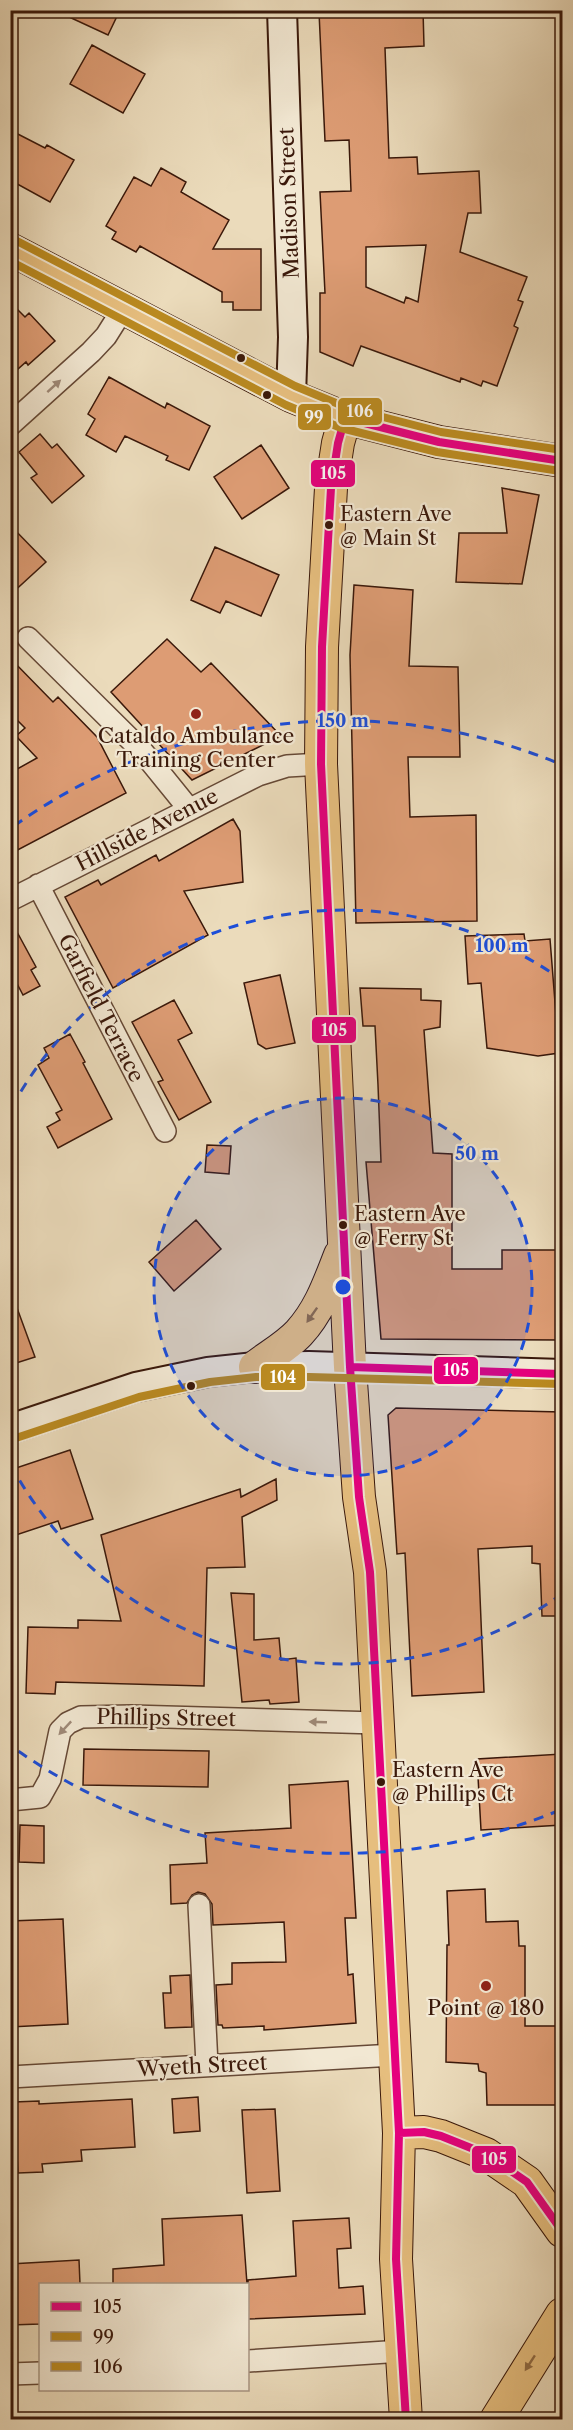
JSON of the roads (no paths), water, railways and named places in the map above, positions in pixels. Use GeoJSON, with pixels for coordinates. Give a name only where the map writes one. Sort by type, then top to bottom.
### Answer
{"type":"FeatureCollection","features":[{"type":"Feature","properties":{"kind":"main road","name":"Madison Street"},"geometry":{"type":"LineString","coordinates":[[282,10],[293,338],[291,396]]}},
{"type":"Feature","properties":{"kind":"main road"},"geometry":{"type":"LineString","coordinates":[[10,249],[291,396],[345,418],[440,442],[562,461]]}},
{"type":"Feature","properties":{"kind":"main road"},"geometry":{"type":"LineString","coordinates":[[345,418],[334,465],[330,498],[323,637],[321,764],[350,1367],[359,1497],[369,1559],[399,2133],[395,2225],[406,2420]]}},
{"type":"Feature","properties":{"kind":"main road"},"geometry":{"type":"LineString","coordinates":[[255,1367],[298,1335],[312,1317],[324,1297],[345,1243]]}},
{"type":"Feature","properties":{"kind":"main road"},"geometry":{"type":"LineString","coordinates":[[10,1429],[136,1387],[208,1372],[255,1367],[350,1367],[562,1374]]}},
{"type":"Feature","properties":{"kind":"main road"},"geometry":{"type":"LineString","coordinates":[[399,2133],[424,2132],[452,2140],[486,2154],[527,2182],[562,2193]]}},
{"type":"Feature","properties":{"kind":"main road"},"geometry":{"type":"LineString","coordinates":[[527,2182],[562,2231]]}},
{"type":"Feature","properties":{"kind":"main road"},"geometry":{"type":"LineString","coordinates":[[496,2420],[562,2314]]}},
{"type":"Feature","properties":{"kind":"street"},"geometry":{"type":"LineString","coordinates":[[10,425],[91,352],[106,336],[123,309]]}},
{"type":"Feature","properties":{"kind":"street"},"geometry":{"type":"LineString","coordinates":[[28,638],[141,751],[189,809]]}},
{"type":"Feature","properties":{"kind":"street","name":"Hillside Avenue"},"geometry":{"type":"LineString","coordinates":[[10,900],[272,769],[321,764]]}},
{"type":"Feature","properties":{"kind":"street","name":"Garfield Terrace"},"geometry":{"type":"LineString","coordinates":[[38,885],[165,1131]]}},
{"type":"Feature","properties":{"kind":"street","name":"Phillips Street"},"geometry":{"type":"LineString","coordinates":[[10,1800],[40,1797],[50,1779],[60,1731],[68,1723],[81,1717],[131,1716],[377,1723]]}},
{"type":"Feature","properties":{"kind":"street"},"geometry":{"type":"LineString","coordinates":[[199,1905],[207,2065]]}},
{"type":"Feature","properties":{"kind":"street","name":"Wyeth Street"},"geometry":{"type":"LineString","coordinates":[[10,2077],[394,2055]]}},
{"type":"Feature","properties":{"kind":"street"},"geometry":{"type":"LineString","coordinates":[[249,2361],[402,2351]]}},
{"type":"Feature","properties":{"kind":"street"},"geometry":{"type":"LineString","coordinates":[[10,2374],[39,2373]]}},
{"type":"Feature","properties":{"kind":"place","name":"Eastern Ave @ Main St"},"geometry":{"type":"Point","coordinates":[329,525]}},
{"type":"Feature","properties":{"kind":"place","name":"Cataldo Ambulance Training Center"},"geometry":{"type":"Point","coordinates":[196,714]}},
{"type":"Feature","properties":{"kind":"place","name":"Eastern Ave @ Ferry St"},"geometry":{"type":"Point","coordinates":[343,1225]}},
{"type":"Feature","properties":{"kind":"place","name":"Eastern Ave @ Phillips Ct"},"geometry":{"type":"Point","coordinates":[381,1782]}},
{"type":"Feature","properties":{"kind":"place","name":"Point @ 180"},"geometry":{"type":"Point","coordinates":[486,1986]}}]}
